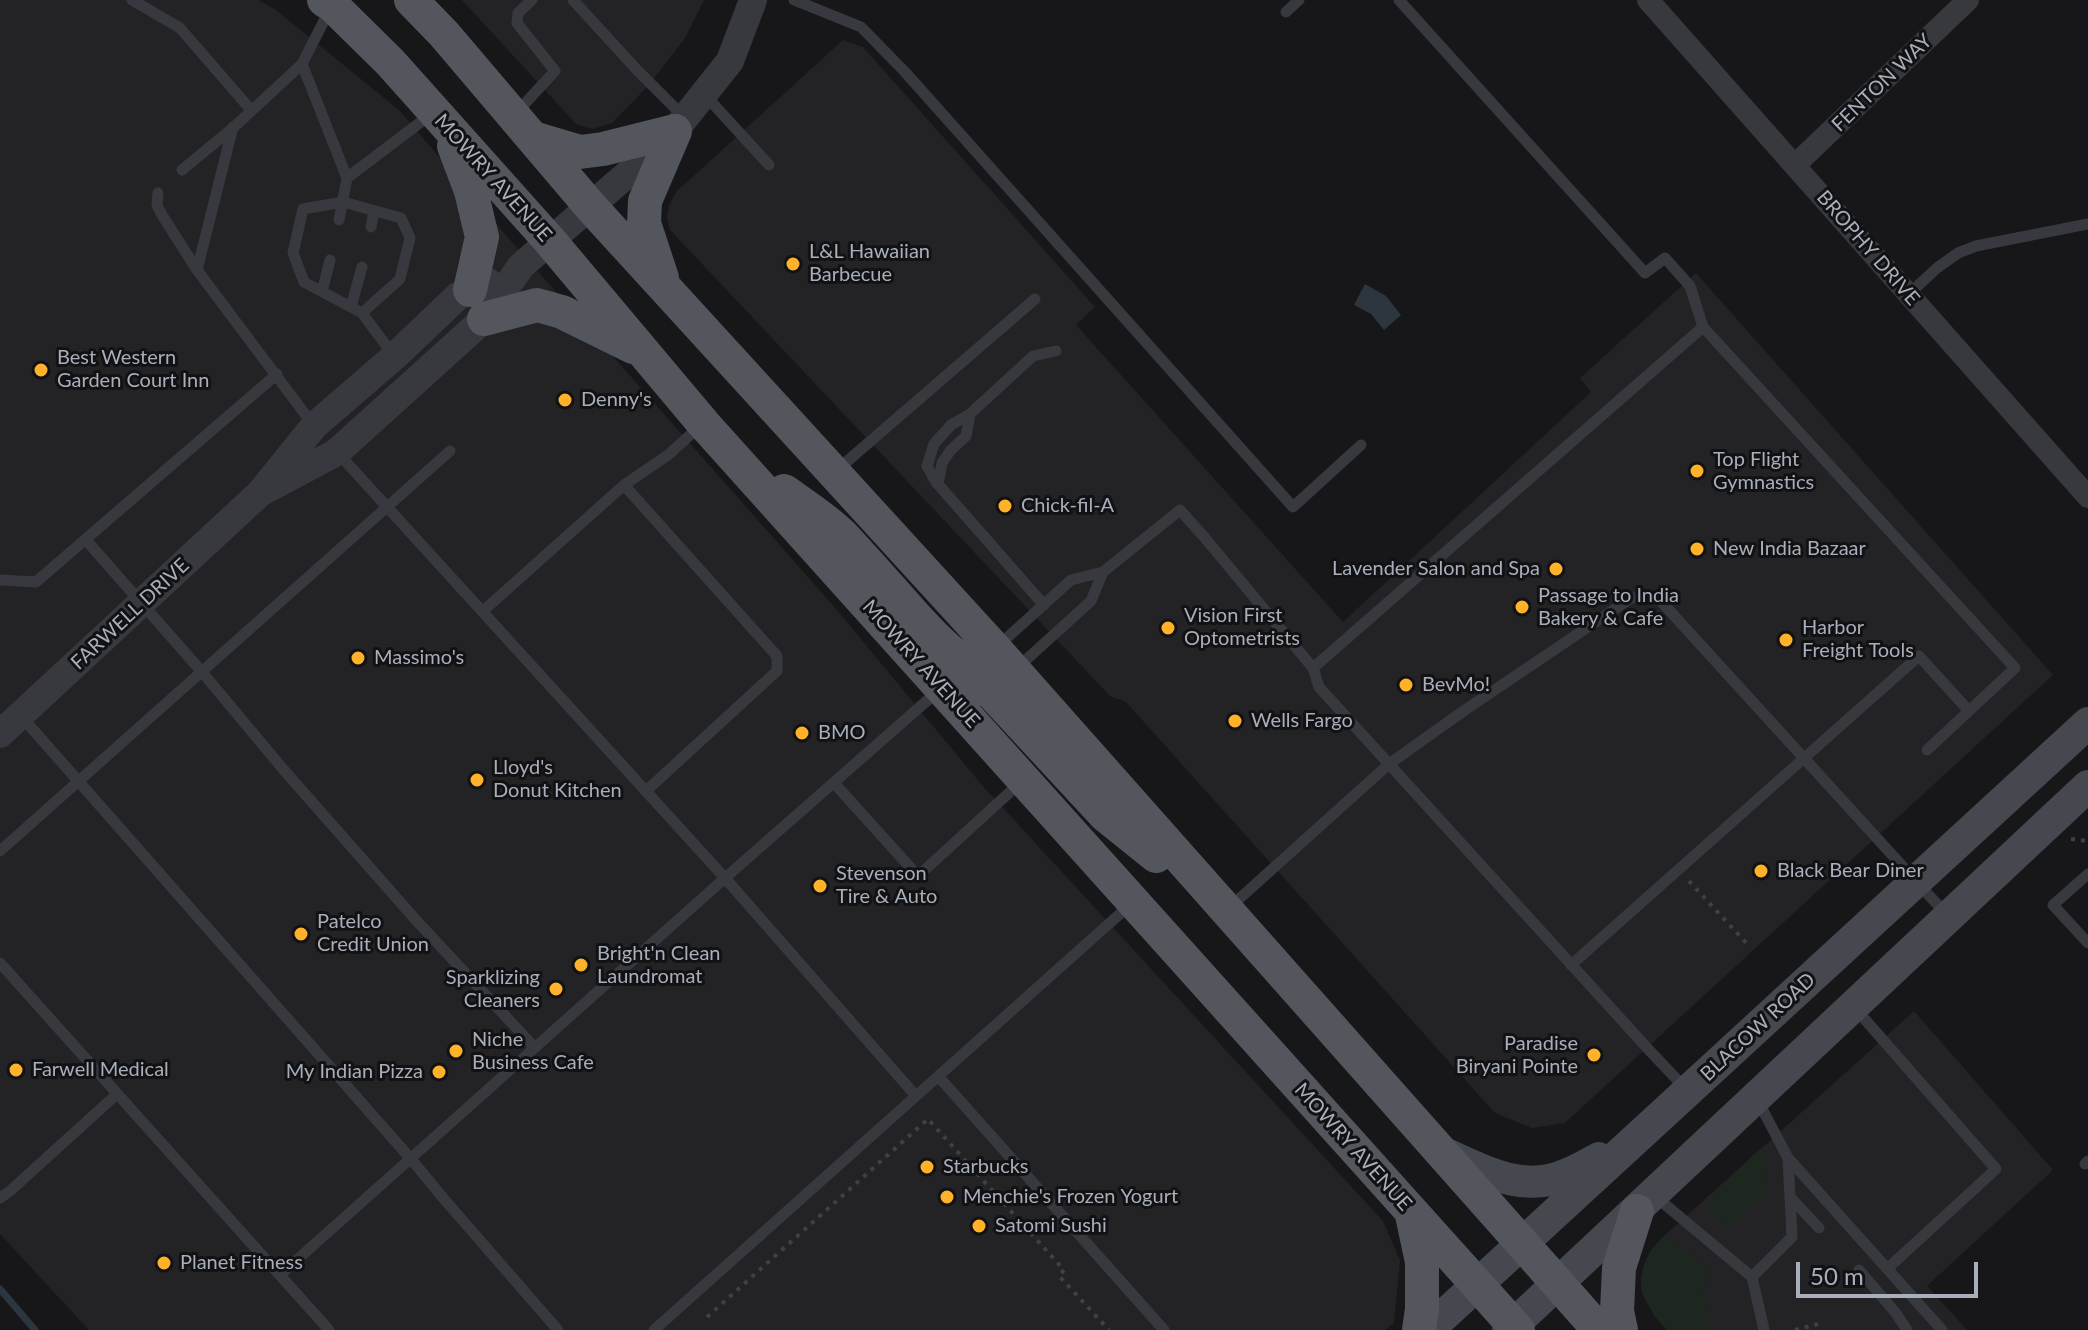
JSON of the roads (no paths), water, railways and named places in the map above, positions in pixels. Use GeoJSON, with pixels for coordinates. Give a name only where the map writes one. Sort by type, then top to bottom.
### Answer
{"type":"FeatureCollection","features":[{"type":"Feature","properties":{"kind":"main road"},"geometry":{"type":"LineString","coordinates":[[411,0],[444,34],[591,207],[1004,660],[1599,1330]]}},
{"type":"Feature","properties":{"kind":"main road","name":"MOWRY AVENUE"},"geometry":{"type":"LineString","coordinates":[[328,2],[390,62],[550,241],[703,423],[1135,901],[1513,1328]]}},
{"type":"Feature","properties":{"kind":"main road"},"geometry":{"type":"LineString","coordinates":[[440,119],[471,191],[482,237],[477,305],[537,305],[562,312],[645,353]]}},
{"type":"Feature","properties":{"kind":"main road"},"geometry":{"type":"LineString","coordinates":[[523,127],[580,152],[603,149],[680,125]]}},
{"type":"Feature","properties":{"kind":"main road"},"geometry":{"type":"LineString","coordinates":[[665,288],[644,223],[645,201],[680,125]]}},
{"type":"Feature","properties":{"kind":"main road"},"geometry":{"type":"LineString","coordinates":[[734,457],[840,533],[945,649],[967,664],[1002,677],[1004,660]]}},
{"type":"Feature","properties":{"kind":"main road"},"geometry":{"type":"LineString","coordinates":[[942,688],[965,682],[992,693],[1105,815],[1225,911]]}},
{"type":"Feature","properties":{"kind":"main road","name":"BLACOW ROAD"},"geometry":{"type":"LineString","coordinates":[[1428,1330],[2088,723]]}},
{"type":"Feature","properties":{"kind":"main road"},"geometry":{"type":"LineString","coordinates":[[1513,1328],[2088,786]]}},
{"type":"Feature","properties":{"kind":"main road"},"geometry":{"type":"LineString","coordinates":[[1438,1150],[1491,1175],[1520,1181],[1541,1181],[1563,1177],[1601,1157],[1652,1123]]}},
{"type":"Feature","properties":{"kind":"main road"},"geometry":{"type":"LineString","coordinates":[[1621,1330],[1617,1311],[1619,1268],[1645,1203]]}},
{"type":"Feature","properties":{"kind":"main road"},"geometry":{"type":"LineString","coordinates":[[1411,1211],[1422,1262],[1419,1330]]}},
{"type":"Feature","properties":{"kind":"street","name":"FARWELL DRIVE"},"geometry":{"type":"LineString","coordinates":[[260,493],[337,452],[477,305],[668,139],[730,61],[753,0]]}},
{"type":"Feature","properties":{"kind":"street","name":"BROPHY DRIVE"},"geometry":{"type":"LineString","coordinates":[[1648,0],[2088,497]]}},
{"type":"Feature","properties":{"kind":"street","name":"FENTON WAY"},"geometry":{"type":"LineString","coordinates":[[1795,165],[1968,0]]}},
{"type":"Feature","properties":{"kind":"street","name":"FARWELL DRIVE"},"geometry":{"type":"LineString","coordinates":[[10,725],[260,493],[314,426],[458,296],[477,305]]}},
{"type":"Feature","properties":{"kind":"lane"},"geometry":{"type":"LineString","coordinates":[[132,0],[180,28],[251,110]]}},
{"type":"Feature","properties":{"kind":"lane"},"geometry":{"type":"LineString","coordinates":[[523,127],[560,67],[517,23],[518,13],[532,0]]}},
{"type":"Feature","properties":{"kind":"lane"},"geometry":{"type":"LineString","coordinates":[[573,0],[596,34],[638,71],[680,125]]}},
{"type":"Feature","properties":{"kind":"lane"},"geometry":{"type":"LineString","coordinates":[[794,0],[861,27],[905,72],[1293,507],[1361,445]]}},
{"type":"Feature","properties":{"kind":"lane"},"geometry":{"type":"LineString","coordinates":[[1286,12],[1299,0]]}},
{"type":"Feature","properties":{"kind":"lane"},"geometry":{"type":"LineString","coordinates":[[1399,0],[1645,273],[1665,258],[1690,286],[1703,327],[2015,668],[1927,750]]}},
{"type":"Feature","properties":{"kind":"lane"},"geometry":{"type":"LineString","coordinates":[[182,170],[302,64],[328,2]]}},
{"type":"Feature","properties":{"kind":"lane"},"geometry":{"type":"LineString","coordinates":[[302,64],[347,178],[339,220]]}},
{"type":"Feature","properties":{"kind":"lane"},"geometry":{"type":"LineString","coordinates":[[704,95],[769,165]]}},
{"type":"Feature","properties":{"kind":"lane"},"geometry":{"type":"LineString","coordinates":[[347,178],[440,119]]}},
{"type":"Feature","properties":{"kind":"lane"},"geometry":{"type":"LineString","coordinates":[[197,270],[234,127]]}},
{"type":"Feature","properties":{"kind":"lane"},"geometry":{"type":"LineString","coordinates":[[158,193],[157,205],[197,270],[314,426]]}},
{"type":"Feature","properties":{"kind":"lane"},"geometry":{"type":"LineString","coordinates":[[356,310],[400,279],[410,238],[401,218],[343,202],[303,209],[293,253],[304,282],[356,310],[394,357]]}},
{"type":"Feature","properties":{"kind":"lane"},"geometry":{"type":"LineString","coordinates":[[371,227],[374,211]]}},
{"type":"Feature","properties":{"kind":"lane"},"geometry":{"type":"LineString","coordinates":[[1909,294],[1958,253],[2088,224]]}},
{"type":"Feature","properties":{"kind":"lane"},"geometry":{"type":"LineString","coordinates":[[322,292],[330,260]]}},
{"type":"Feature","properties":{"kind":"lane"},"geometry":{"type":"LineString","coordinates":[[356,310],[362,267]]}},
{"type":"Feature","properties":{"kind":"lane"},"geometry":{"type":"LineString","coordinates":[[834,473],[1035,299]]}},
{"type":"Feature","properties":{"kind":"lane"},"geometry":{"type":"LineString","coordinates":[[1313,668],[1703,327]]}},
{"type":"Feature","properties":{"kind":"lane"},"geometry":{"type":"LineString","coordinates":[[1044,605],[938,484],[927,466],[934,444],[951,425],[970,414],[1033,356],[1056,351]]}},
{"type":"Feature","properties":{"kind":"lane"},"geometry":{"type":"LineString","coordinates":[[0,580],[36,582],[277,374]]}},
{"type":"Feature","properties":{"kind":"lane"},"geometry":{"type":"LineString","coordinates":[[938,484],[942,463],[966,436],[970,414]]}},
{"type":"Feature","properties":{"kind":"lane"},"geometry":{"type":"LineString","coordinates":[[483,611],[624,485],[668,455],[703,423]]}},
{"type":"Feature","properties":{"kind":"lane"},"geometry":{"type":"LineString","coordinates":[[0,851],[450,451]]}},
{"type":"Feature","properties":{"kind":"lane"},"geometry":{"type":"LineString","coordinates":[[337,452],[725,878],[916,1096]]}},
{"type":"Feature","properties":{"kind":"lane"},"geometry":{"type":"LineString","coordinates":[[624,485],[777,656],[777,671],[646,791]]}},
{"type":"Feature","properties":{"kind":"lane"},"geometry":{"type":"LineString","coordinates":[[1004,660],[1044,605],[1071,580],[1103,572],[1180,510],[1313,668],[1319,687],[1689,1091]]}},
{"type":"Feature","properties":{"kind":"lane"},"geometry":{"type":"LineString","coordinates":[[86,540],[283,769],[535,1048]]}},
{"type":"Feature","properties":{"kind":"lane"},"geometry":{"type":"LineString","coordinates":[[1004,660],[1091,601],[1103,572]]}},
{"type":"Feature","properties":{"kind":"lane"},"geometry":{"type":"LineString","coordinates":[[1225,911],[1389,764],[1631,598],[1658,598],[1948,917]]}},
{"type":"Feature","properties":{"kind":"lane"},"geometry":{"type":"LineString","coordinates":[[1571,965],[1919,656],[1969,711]]}},
{"type":"Feature","properties":{"kind":"lane"},"geometry":{"type":"LineString","coordinates":[[280,1275],[942,688]]}},
{"type":"Feature","properties":{"kind":"lane"},"geometry":{"type":"LineString","coordinates":[[10,725],[79,781],[558,1330]]}},
{"type":"Feature","properties":{"kind":"lane"},"geometry":{"type":"LineString","coordinates":[[834,783],[918,876],[1024,779]]}},
{"type":"Feature","properties":{"kind":"lane"},"geometry":{"type":"LineString","coordinates":[[2088,874],[2053,905],[2088,943]]}},
{"type":"Feature","properties":{"kind":"lane"},"geometry":{"type":"LineString","coordinates":[[654,1330],[1135,901]]}},
{"type":"Feature","properties":{"kind":"lane"},"geometry":{"type":"LineString","coordinates":[[0,963],[329,1330]]}},
{"type":"Feature","properties":{"kind":"lane"},"geometry":{"type":"LineString","coordinates":[[1854,1006],[1996,1169],[1887,1269]]}},
{"type":"Feature","properties":{"kind":"lane"},"geometry":{"type":"LineString","coordinates":[[938,1076],[1164,1330]]}},
{"type":"Feature","properties":{"kind":"lane"},"geometry":{"type":"LineString","coordinates":[[0,1198],[117,1094]]}},
{"type":"Feature","properties":{"kind":"lane"},"geometry":{"type":"LineString","coordinates":[[1756,1098],[1788,1158],[1942,1330]]}},
{"type":"Feature","properties":{"kind":"lane"},"geometry":{"type":"LineString","coordinates":[[1752,1277],[1792,1237],[1788,1158]]}},
{"type":"Feature","properties":{"kind":"lane"},"geometry":{"type":"LineString","coordinates":[[1790,1197],[1819,1228]]}},
{"type":"Feature","properties":{"kind":"lane"},"geometry":{"type":"LineString","coordinates":[[1645,1203],[1752,1277],[1764,1330]]}},
{"type":"Feature","properties":{"kind":"lane"},"geometry":{"type":"LineString","coordinates":[[1859,1270],[1907,1330]]}},
{"type":"Feature","properties":{"kind":"waterway"},"geometry":{"type":"LineString","coordinates":[[0,1289],[35,1330]]}},
{"type":"Feature","properties":{"kind":"place","name":"L&L Hawaiian Barbecue"},"geometry":{"type":"Point","coordinates":[793,264]}},
{"type":"Feature","properties":{"kind":"place","name":"Best Western Garden Court Inn"},"geometry":{"type":"Point","coordinates":[41,370]}},
{"type":"Feature","properties":{"kind":"place","name":"Denny's"},"geometry":{"type":"Point","coordinates":[565,400]}},
{"type":"Feature","properties":{"kind":"place","name":"Top Flight Gymnastics"},"geometry":{"type":"Point","coordinates":[1697,471]}},
{"type":"Feature","properties":{"kind":"place","name":"Chick-fil-A"},"geometry":{"type":"Point","coordinates":[1005,506]}},
{"type":"Feature","properties":{"kind":"place","name":"New India Bazaar"},"geometry":{"type":"Point","coordinates":[1697,549]}},
{"type":"Feature","properties":{"kind":"place","name":"Lavender Salon and Spa"},"geometry":{"type":"Point","coordinates":[1556,569]}},
{"type":"Feature","properties":{"kind":"place","name":"Passage to India Bakery & Cafe"},"geometry":{"type":"Point","coordinates":[1522,607]}},
{"type":"Feature","properties":{"kind":"place","name":"Vision First Optometrists"},"geometry":{"type":"Point","coordinates":[1168,628]}},
{"type":"Feature","properties":{"kind":"place","name":"Harbor Freight Tools"},"geometry":{"type":"Point","coordinates":[1786,640]}},
{"type":"Feature","properties":{"kind":"place","name":"Massimo's"},"geometry":{"type":"Point","coordinates":[358,658]}},
{"type":"Feature","properties":{"kind":"place","name":"BevMo!"},"geometry":{"type":"Point","coordinates":[1406,685]}},
{"type":"Feature","properties":{"kind":"place","name":"Wells Fargo"},"geometry":{"type":"Point","coordinates":[1235,721]}},
{"type":"Feature","properties":{"kind":"place","name":"BMO"},"geometry":{"type":"Point","coordinates":[802,733]}},
{"type":"Feature","properties":{"kind":"place","name":"Lloyd's Donut Kitchen"},"geometry":{"type":"Point","coordinates":[477,780]}},
{"type":"Feature","properties":{"kind":"place","name":"Black Bear Diner"},"geometry":{"type":"Point","coordinates":[1761,871]}},
{"type":"Feature","properties":{"kind":"place","name":"Stevenson Tire & Auto"},"geometry":{"type":"Point","coordinates":[820,886]}},
{"type":"Feature","properties":{"kind":"place","name":"Patelco Credit Union"},"geometry":{"type":"Point","coordinates":[301,934]}},
{"type":"Feature","properties":{"kind":"place","name":"Bright'n Clean Laundromat"},"geometry":{"type":"Point","coordinates":[581,965]}},
{"type":"Feature","properties":{"kind":"place","name":"Sparklizing Cleaners"},"geometry":{"type":"Point","coordinates":[556,989]}},
{"type":"Feature","properties":{"kind":"place","name":"Niche Business Cafe"},"geometry":{"type":"Point","coordinates":[456,1051]}},
{"type":"Feature","properties":{"kind":"place","name":"Paradise Biryani Pointe"},"geometry":{"type":"Point","coordinates":[1594,1055]}},
{"type":"Feature","properties":{"kind":"place","name":"Farwell Medical"},"geometry":{"type":"Point","coordinates":[16,1070]}},
{"type":"Feature","properties":{"kind":"place","name":"My Indian Pizza"},"geometry":{"type":"Point","coordinates":[439,1072]}},
{"type":"Feature","properties":{"kind":"place","name":"Starbucks"},"geometry":{"type":"Point","coordinates":[927,1167]}},
{"type":"Feature","properties":{"kind":"place","name":"Menchie's Frozen Yogurt"},"geometry":{"type":"Point","coordinates":[947,1197]}},
{"type":"Feature","properties":{"kind":"place","name":"Satomi Sushi"},"geometry":{"type":"Point","coordinates":[979,1226]}},
{"type":"Feature","properties":{"kind":"place","name":"Planet Fitness"},"geometry":{"type":"Point","coordinates":[164,1263]}}]}
